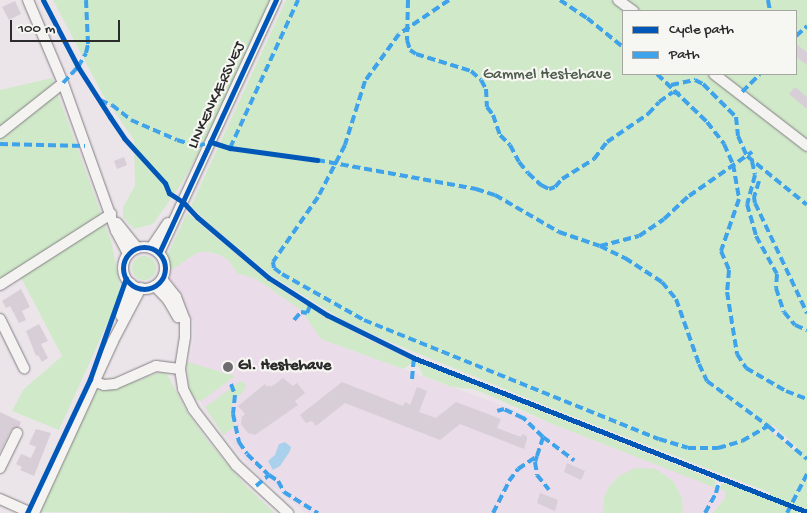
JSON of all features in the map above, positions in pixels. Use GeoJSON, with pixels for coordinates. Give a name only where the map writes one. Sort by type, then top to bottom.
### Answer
{"type":"FeatureCollection","features":[{"type":"Feature","properties":{"kind":"street"},"geometry":{"type":"LineString","coordinates":[[28,0],[63,83],[111,214],[133,251]]}},
{"type":"Feature","properties":{"kind":"street","name":"LINKENKÆRSVEJ"},"geometry":{"type":"LineString","coordinates":[[155,251],[183,202],[276,0]]}},
{"type":"Feature","properties":{"kind":"street"},"geometry":{"type":"LineString","coordinates":[[618,0],[632,10]]}},
{"type":"Feature","properties":{"kind":"street"},"geometry":{"type":"LineString","coordinates":[[715,75],[807,146]]}},
{"type":"Feature","properties":{"kind":"street"},"geometry":{"type":"LineString","coordinates":[[0,134],[63,83]]}},
{"type":"Feature","properties":{"kind":"street"},"geometry":{"type":"LineString","coordinates":[[0,285],[111,214]]}},
{"type":"Feature","properties":{"kind":"street"},"geometry":{"type":"LineString","coordinates":[[136,286],[124,272],[125,260],[133,251],[155,251],[165,266],[158,283]]}},
{"type":"Feature","properties":{"kind":"street"},"geometry":{"type":"LineString","coordinates":[[136,286],[158,283]]}},
{"type":"Feature","properties":{"kind":"street"},"geometry":{"type":"LineString","coordinates":[[158,283],[174,309],[185,337],[180,369],[184,389],[190,402],[211,434],[256,486],[288,513]]}},
{"type":"Feature","properties":{"kind":"street"},"geometry":{"type":"LineString","coordinates":[[0,499],[32,513],[95,382],[136,286]]}},
{"type":"Feature","properties":{"kind":"street"},"geometry":{"type":"LineString","coordinates":[[0,319],[24,368]]}},
{"type":"Feature","properties":{"kind":"street"},"geometry":{"type":"LineString","coordinates":[[95,382],[104,386],[115,384],[156,366],[180,369]]}},
{"type":"Feature","properties":{"kind":"street"},"geometry":{"type":"LineString","coordinates":[[0,468],[17,433]]}},
{"type":"Feature","properties":{"kind":"shaded area"},"geometry":{"type":"Polygon","coordinates":[[[198,252],[220,255],[228,260],[237,273],[256,279],[301,310],[321,339],[552,424],[725,491],[725,498],[713,513],[306,513],[261,477],[241,456],[205,410],[190,383],[189,365],[194,338],[193,322],[170,279],[170,269],[173,269],[198,252]]]}},
{"type":"Feature","properties":{"kind":"green space"},"geometry":{"type":"Polygon","coordinates":[[[53,0],[272,0],[212,129],[181,184],[153,224],[134,229],[123,217],[123,207],[135,186],[134,140],[103,95],[53,0]]]}},
{"type":"Feature","properties":{"kind":"green space","name":"Gammel Hestehave"},"geometry":{"type":"Polygon","coordinates":[[[286,0],[610,0],[624,10],[622,10],[622,75],[707,75],[807,151],[807,513],[713,513],[725,498],[725,491],[719,489],[722,484],[726,483],[765,498],[771,493],[559,411],[385,340],[343,320],[272,276],[208,223],[191,206],[286,0]],[[773,425],[768,429],[793,450],[797,447],[773,425]]]}},
{"type":"Feature","properties":{"kind":"green space"},"geometry":{"type":"Polygon","coordinates":[[[626,0],[807,0],[807,143],[720,75],[797,75],[797,10],[639,10],[626,0]]]}},
{"type":"Feature","properties":{"kind":"green space"},"geometry":{"type":"Polygon","coordinates":[[[52,78],[112,244],[121,293],[59,430],[12,411],[23,390],[62,356],[18,272],[0,280],[0,90],[52,78]]]}},
{"type":"Feature","properties":{"kind":"green space"},"geometry":{"type":"Polygon","coordinates":[[[187,213],[267,280],[297,300],[365,338],[412,360],[412,363],[403,369],[321,339],[301,310],[256,279],[237,273],[228,260],[220,255],[198,252],[173,269],[170,269],[168,254],[187,213]]]}},
{"type":"Feature","properties":{"kind":"green space"},"geometry":{"type":"Polygon","coordinates":[[[144,256],[149,257],[155,263],[155,273],[149,279],[144,280],[139,279],[133,273],[132,268],[133,263],[139,257],[144,256]]]}},
{"type":"Feature","properties":{"kind":"green space"},"geometry":{"type":"Polygon","coordinates":[[[415,361],[715,480],[716,488],[552,424],[473,389],[452,387],[423,376],[415,361]]]}},
{"type":"Feature","properties":{"kind":"green space"},"geometry":{"type":"Polygon","coordinates":[[[187,362],[235,376],[201,401],[195,399],[189,389],[187,362]]]}},
{"type":"Feature","properties":{"kind":"green space"},"geometry":{"type":"Polygon","coordinates":[[[161,372],[167,374],[187,412],[208,441],[245,485],[275,513],[40,512],[96,391],[115,388],[161,372]]]}},
{"type":"Feature","properties":{"kind":"green space"},"geometry":{"type":"Polygon","coordinates":[[[241,381],[246,385],[245,390],[234,400],[230,411],[235,426],[223,435],[205,407],[241,381]]]}},
{"type":"Feature","properties":{"kind":"green space"},"geometry":{"type":"Polygon","coordinates":[[[635,468],[656,469],[674,482],[682,499],[683,513],[603,513],[604,498],[608,488],[619,476],[635,468]]]}},
{"type":"Feature","properties":{"kind":"water"},"geometry":{"type":"Polygon","coordinates":[[[285,442],[291,447],[290,451],[280,466],[273,470],[268,461],[275,455],[279,444],[285,442]]]}},
{"type":"Feature","properties":{"kind":"building"},"geometry":{"type":"Polygon","coordinates":[[[15,1],[21,14],[9,20],[2,7],[15,1]]]}},
{"type":"Feature","properties":{"kind":"building"},"geometry":{"type":"Polygon","coordinates":[[[797,45],[807,52],[807,65],[797,58],[797,45]]]}},
{"type":"Feature","properties":{"kind":"building"},"geometry":{"type":"Polygon","coordinates":[[[795,87],[807,97],[807,109],[789,94],[795,87]]]}},
{"type":"Feature","properties":{"kind":"building"},"geometry":{"type":"Polygon","coordinates":[[[124,157],[127,165],[117,169],[114,161],[124,157]]]}},
{"type":"Feature","properties":{"kind":"building"},"geometry":{"type":"Polygon","coordinates":[[[21,289],[30,307],[22,311],[26,320],[19,323],[10,306],[6,308],[2,301],[21,289]]]}},
{"type":"Feature","properties":{"kind":"building"},"geometry":{"type":"Polygon","coordinates":[[[39,324],[48,341],[41,344],[48,358],[42,362],[38,355],[36,356],[26,331],[39,324]]]}},
{"type":"Feature","properties":{"kind":"building"},"geometry":{"type":"Polygon","coordinates":[[[283,378],[293,386],[297,383],[305,393],[295,401],[298,405],[255,435],[248,433],[241,424],[242,417],[245,414],[238,406],[265,384],[267,387],[270,385],[271,387],[283,378]]]}},
{"type":"Feature","properties":{"kind":"building"},"geometry":{"type":"Polygon","coordinates":[[[342,382],[403,406],[405,402],[410,405],[417,387],[427,391],[419,412],[436,418],[456,402],[501,419],[497,428],[521,437],[522,434],[527,436],[524,449],[460,424],[440,440],[345,403],[316,426],[312,421],[306,423],[300,415],[342,382]]]}},
{"type":"Feature","properties":{"kind":"building"},"geometry":{"type":"Polygon","coordinates":[[[0,412],[21,422],[19,427],[11,430],[0,452],[0,412]]]}},
{"type":"Feature","properties":{"kind":"building"},"geometry":{"type":"Polygon","coordinates":[[[36,429],[51,433],[34,476],[20,470],[22,467],[16,464],[21,454],[31,458],[36,447],[29,444],[36,429]]]}},
{"type":"Feature","properties":{"kind":"building"},"geometry":{"type":"Polygon","coordinates":[[[567,463],[585,471],[581,480],[564,472],[567,463]]]}},
{"type":"Feature","properties":{"kind":"building"},"geometry":{"type":"Polygon","coordinates":[[[540,493],[558,500],[555,511],[537,503],[540,493]]]}},
{"type":"Feature","properties":{"kind":"marked path"},"geometry":{"type":"LineString","coordinates":[[63,83],[78,67],[86,53],[88,44],[86,0]]}},
{"type":"Feature","properties":{"kind":"marked path"},"geometry":{"type":"LineString","coordinates":[[230,148],[298,0]]}},
{"type":"Feature","properties":{"kind":"marked path"},"geometry":{"type":"LineString","coordinates":[[408,0],[407,40],[410,50],[416,54],[471,71],[481,80],[486,89],[487,107],[493,115],[500,135],[510,145],[519,162],[528,173],[541,185],[549,189],[555,187],[562,179],[594,159],[607,142],[648,114],[659,102],[673,92],[680,94]]}},
{"type":"Feature","properties":{"kind":"marked path"},"geometry":{"type":"LineString","coordinates":[[449,0],[399,34],[365,81],[345,145],[318,197],[273,262],[274,268],[364,320],[659,439],[688,448],[718,448],[742,441],[768,426]]}},
{"type":"Feature","properties":{"kind":"marked path"},"geometry":{"type":"LineString","coordinates":[[560,0],[587,18],[622,46]]}},
{"type":"Feature","properties":{"kind":"marked path"},"geometry":{"type":"LineString","coordinates":[[768,0],[770,10]]}},
{"type":"Feature","properties":{"kind":"marked path"},"geometry":{"type":"LineString","coordinates":[[797,35],[807,26]]}},
{"type":"Feature","properties":{"kind":"marked path"},"geometry":{"type":"LineString","coordinates":[[658,75],[707,122],[724,144],[733,164],[739,199],[721,251],[729,270],[727,292],[737,354],[746,368],[786,391],[807,399]]}},
{"type":"Feature","properties":{"kind":"marked path"},"geometry":{"type":"LineString","coordinates":[[742,92],[759,75]]}},
{"type":"Feature","properties":{"kind":"marked path"},"geometry":{"type":"LineString","coordinates":[[671,85],[695,80],[703,84],[736,117],[738,136],[747,156],[807,205]]}},
{"type":"Feature","properties":{"kind":"marked path"},"geometry":{"type":"LineString","coordinates":[[100,100],[112,105],[131,120],[177,140],[197,146],[211,142]]}},
{"type":"Feature","properties":{"kind":"marked path"},"geometry":{"type":"LineString","coordinates":[[0,144],[85,146]]}},
{"type":"Feature","properties":{"kind":"marked path"},"geometry":{"type":"LineString","coordinates":[[600,246],[639,236],[664,219],[689,196],[752,152]]}},
{"type":"Feature","properties":{"kind":"marked path"},"geometry":{"type":"LineString","coordinates":[[317,160],[476,189],[495,195],[559,232],[600,246],[625,258],[662,282],[676,299],[707,381],[768,426],[807,459]]}},
{"type":"Feature","properties":{"kind":"marked path"},"geometry":{"type":"LineString","coordinates":[[752,161],[755,175],[747,204],[756,236],[777,274],[776,288],[784,312],[795,325],[807,330]]}},
{"type":"Feature","properties":{"kind":"marked path"},"geometry":{"type":"LineString","coordinates":[[759,181],[754,197],[755,203],[807,313]]}},
{"type":"Feature","properties":{"kind":"marked path"},"geometry":{"type":"LineString","coordinates":[[294,320],[301,312],[307,313],[310,306]]}},
{"type":"Feature","properties":{"kind":"marked path"},"geometry":{"type":"LineString","coordinates":[[412,379],[414,358]]}},
{"type":"Feature","properties":{"kind":"marked path"},"geometry":{"type":"LineString","coordinates":[[231,384],[235,395],[233,414],[239,442],[247,454],[269,475]]}},
{"type":"Feature","properties":{"kind":"marked path"},"geometry":{"type":"LineString","coordinates":[[493,513],[509,481],[518,469],[537,456],[543,437],[523,418],[504,409],[497,411]]}},
{"type":"Feature","properties":{"kind":"marked path"},"geometry":{"type":"LineString","coordinates":[[543,437],[574,460]]}},
{"type":"Feature","properties":{"kind":"marked path"},"geometry":{"type":"LineString","coordinates":[[537,456],[535,462],[537,475],[549,490]]}},
{"type":"Feature","properties":{"kind":"marked path"},"geometry":{"type":"LineString","coordinates":[[787,513],[807,474]]}},
{"type":"Feature","properties":{"kind":"marked path"},"geometry":{"type":"LineString","coordinates":[[256,486],[269,475],[278,481],[284,492],[318,513]]}},
{"type":"Feature","properties":{"kind":"marked path"},"geometry":{"type":"LineString","coordinates":[[705,513],[716,493],[720,478]]}},
{"type":"Feature","properties":{"kind":"cycle path"},"geometry":{"type":"LineString","coordinates":[[43,0],[78,67],[124,138],[165,183],[169,193],[183,202],[197,217],[269,278],[327,315],[414,358],[807,512]]}},
{"type":"Feature","properties":{"kind":"cycle path"},"geometry":{"type":"LineString","coordinates":[[159,253],[276,0]]}},
{"type":"Feature","properties":{"kind":"cycle path"},"geometry":{"type":"LineString","coordinates":[[211,142],[230,148],[317,160]]}},
{"type":"Feature","properties":{"kind":"cycle path"},"geometry":{"type":"LineString","coordinates":[[144,247],[159,253],[165,268],[159,283],[144,289],[129,283],[123,268],[129,253],[144,247]]}},
{"type":"Feature","properties":{"kind":"cycle path"},"geometry":{"type":"LineString","coordinates":[[27,513],[90,379],[126,278]]}},
{"type":"Feature","properties":{"kind":"place","name":"Gl. Hestehave"},"geometry":{"type":"Point","coordinates":[228,367]}}]}
